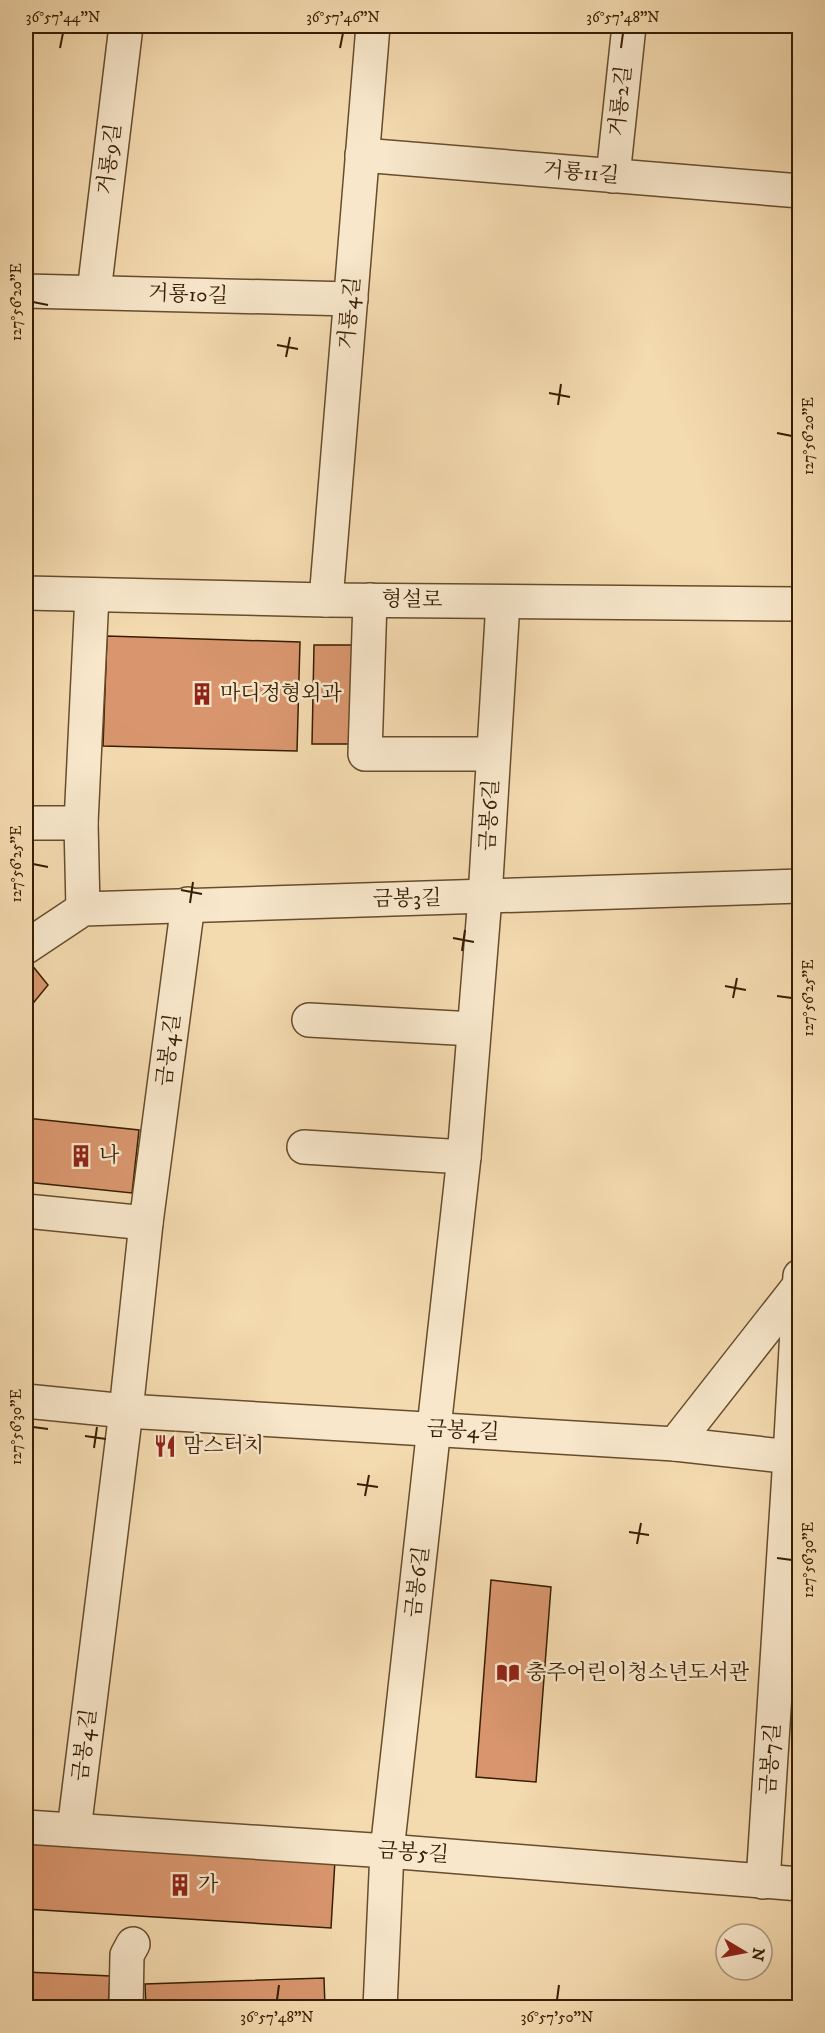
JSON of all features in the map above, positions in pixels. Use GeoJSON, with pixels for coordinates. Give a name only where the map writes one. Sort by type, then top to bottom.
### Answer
{"type":"FeatureCollection","features":[{"type":"Feature","properties":{"kind":"street","name":"거룡9길"},"geometry":{"type":"LineString","coordinates":[[94,292],[126,26]]}},
{"type":"Feature","properties":{"kind":"street","name":"거룡4길"},"geometry":{"type":"LineString","coordinates":[[326,600],[373,26]]}},
{"type":"Feature","properties":{"kind":"street","name":"거룡2길"},"geometry":{"type":"LineString","coordinates":[[613,176],[629,26]]}},
{"type":"Feature","properties":{"kind":"street","name":"거룡11길"},"geometry":{"type":"LineString","coordinates":[[362,155],[800,191]]}},
{"type":"Feature","properties":{"kind":"street","name":"거룡10길"},"geometry":{"type":"LineString","coordinates":[[26,291],[351,299]]}},
{"type":"Feature","properties":{"kind":"street","name":"형설로"},"geometry":{"type":"LineString","coordinates":[[26,593],[326,600],[800,604]]}},
{"type":"Feature","properties":{"kind":"street"},"geometry":{"type":"LineString","coordinates":[[26,947],[83,909],[81,823],[92,595]]}},
{"type":"Feature","properties":{"kind":"street"},"geometry":{"type":"LineString","coordinates":[[370,600],[365,754],[494,754]]}},
{"type":"Feature","properties":{"kind":"street","name":"금봉6길"},"geometry":{"type":"LineString","coordinates":[[380,2007],[387,1851],[464,1157],[485,897],[503,602]]}},
{"type":"Feature","properties":{"kind":"street"},"geometry":{"type":"LineString","coordinates":[[26,823],[81,823]]}},
{"type":"Feature","properties":{"kind":"street","name":"금봉3길"},"geometry":{"type":"LineString","coordinates":[[83,909],[800,886]]}},
{"type":"Feature","properties":{"kind":"street","name":"금봉4길"},"geometry":{"type":"LineString","coordinates":[[74,1830],[126,1411],[146,1223],[188,904]]}},
{"type":"Feature","properties":{"kind":"street"},"geometry":{"type":"LineString","coordinates":[[309,1020],[474,1029]]}},
{"type":"Feature","properties":{"kind":"street"},"geometry":{"type":"LineString","coordinates":[[304,1147],[464,1157]]}},
{"type":"Feature","properties":{"kind":"street"},"geometry":{"type":"LineString","coordinates":[[26,1211],[146,1223]]}},
{"type":"Feature","properties":{"kind":"street","name":"금봉7길"},"geometry":{"type":"LineString","coordinates":[[763,1882],[795,1457],[800,1276]]}},
{"type":"Feature","properties":{"kind":"street"},"geometry":{"type":"LineString","coordinates":[[675,1444],[799,1287]]}},
{"type":"Feature","properties":{"kind":"street","name":"금봉4길"},"geometry":{"type":"LineString","coordinates":[[26,1401],[126,1411],[675,1444],[795,1457]]}},
{"type":"Feature","properties":{"kind":"street","name":"금봉5길"},"geometry":{"type":"LineString","coordinates":[[26,1827],[387,1851],[800,1884]]}},
{"type":"Feature","properties":{"kind":"street"},"geometry":{"type":"LineString","coordinates":[[126,2007],[127,1955],[133,1944]]}},
{"type":"Feature","properties":{"kind":"building","name":"마디정형외과"},"geometry":{"type":"Polygon","coordinates":[[[107,636],[300,642],[297,751],[103,746],[107,636]]]}},
{"type":"Feature","properties":{"kind":"building"},"geometry":{"type":"Polygon","coordinates":[[[314,645],[354,645],[353,744],[312,744],[314,645]]]}},
{"type":"Feature","properties":{"kind":"building"},"geometry":{"type":"Polygon","coordinates":[[[27,959],[48,985],[26,1012],[26,961],[27,959]]]}},
{"type":"Feature","properties":{"kind":"building","name":"나"},"geometry":{"type":"Polygon","coordinates":[[[26,1118],[139,1130],[132,1193],[26,1182],[26,1118]]]}},
{"type":"Feature","properties":{"kind":"building"},"geometry":{"type":"Polygon","coordinates":[[[491,1580],[551,1587],[536,1782],[476,1777],[491,1580]]]}},
{"type":"Feature","properties":{"kind":"building","name":"가"},"geometry":{"type":"Polygon","coordinates":[[[26,1842],[335,1860],[331,1928],[26,1909],[26,1842]]]}},
{"type":"Feature","properties":{"kind":"building"},"geometry":{"type":"Polygon","coordinates":[[[26,1972],[110,1976],[108,2008],[26,2008],[26,1972]]]}},
{"type":"Feature","properties":{"kind":"building"},"geometry":{"type":"Polygon","coordinates":[[[324,1978],[325,2008],[146,2008],[145,1984],[324,1978]]]}},
{"type":"Feature","properties":{"kind":"place","name":"마디정형외과"},"geometry":{"type":"Point","coordinates":[202,694]}},
{"type":"Feature","properties":{"kind":"place","name":"나"},"geometry":{"type":"Point","coordinates":[81,1156]}},
{"type":"Feature","properties":{"kind":"place","name":"맘스터치"},"geometry":{"type":"Point","coordinates":[165,1446]}},
{"type":"Feature","properties":{"kind":"place","name":"충주어린이청소년도서관"},"geometry":{"type":"Point","coordinates":[508,1673]}},
{"type":"Feature","properties":{"kind":"place","name":"가"},"geometry":{"type":"Point","coordinates":[180,1885]}}]}
